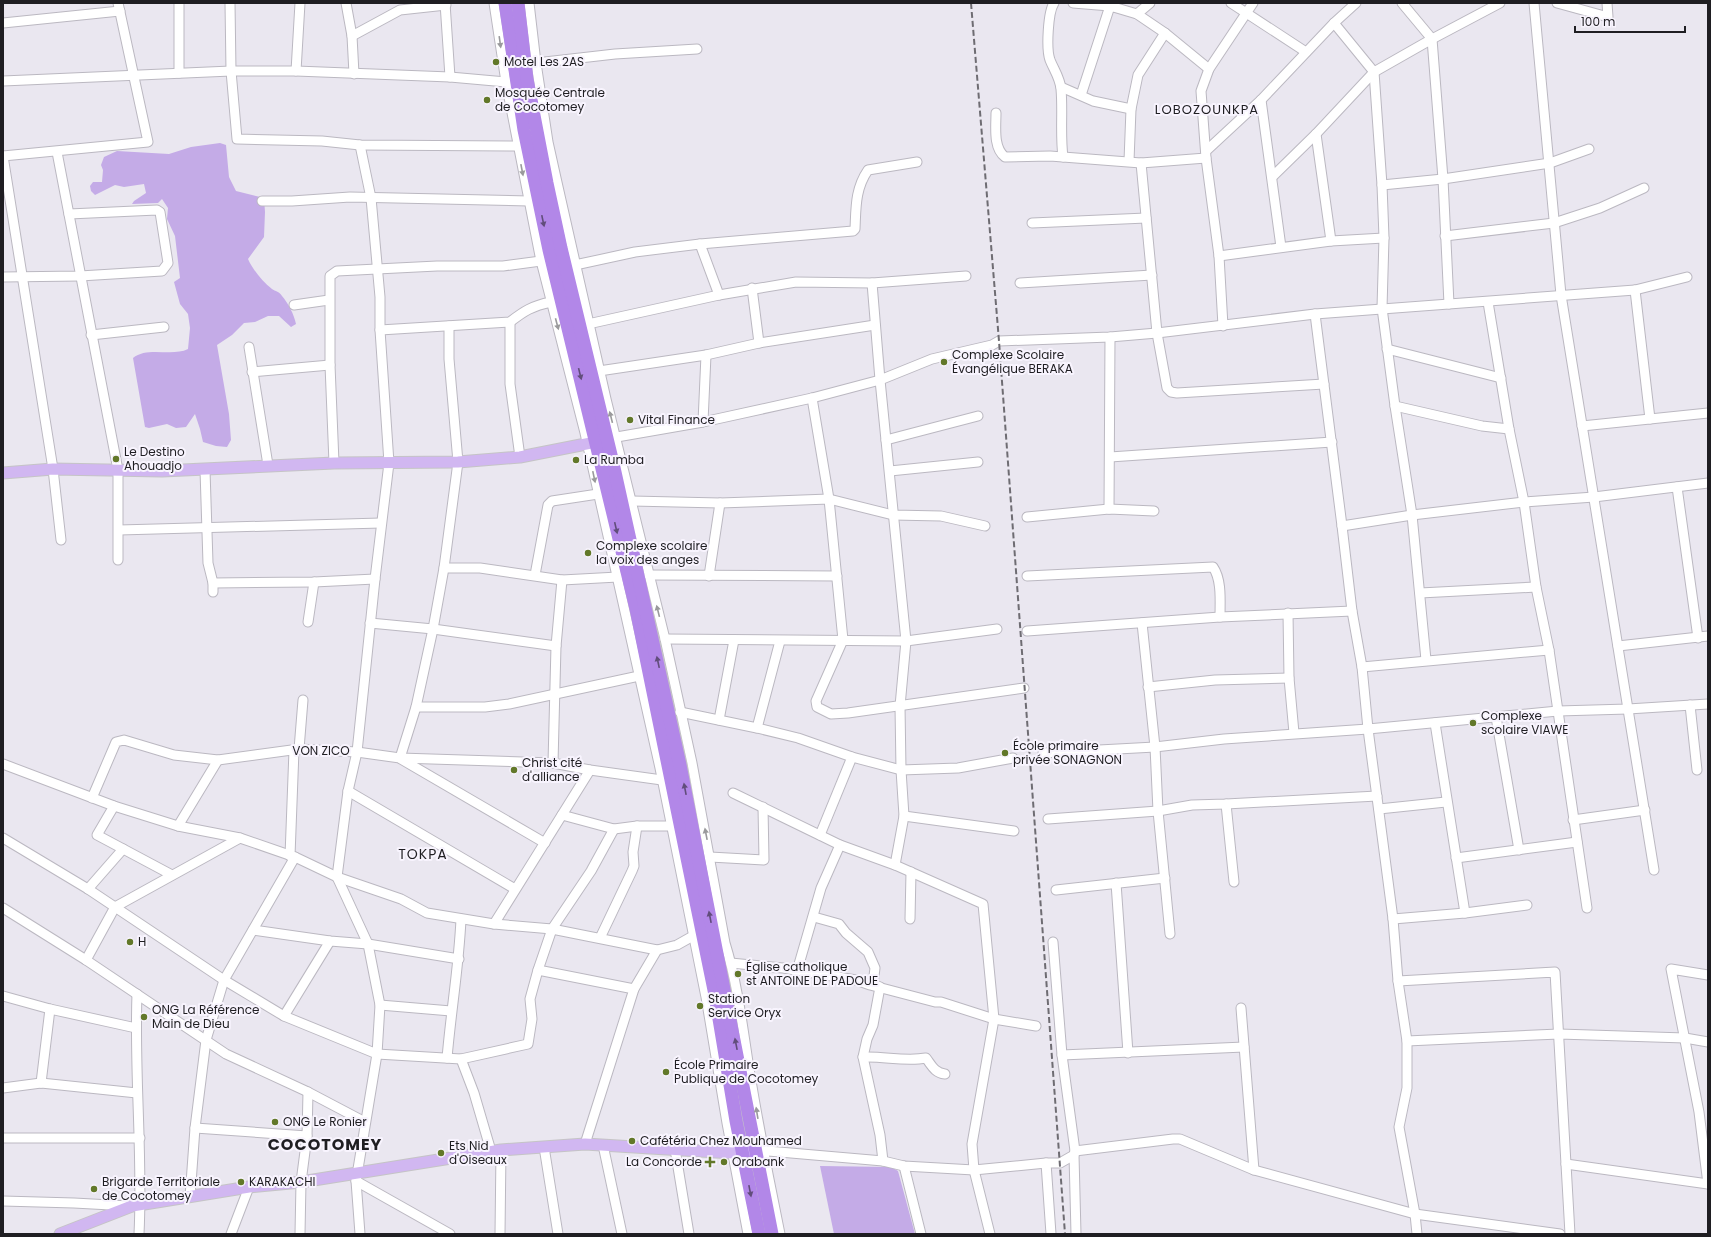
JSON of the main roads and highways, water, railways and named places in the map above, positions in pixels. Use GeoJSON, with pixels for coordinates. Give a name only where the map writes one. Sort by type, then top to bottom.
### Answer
{"type":"FeatureCollection","features":[{"type":"Feature","properties":{"kind":"highway"},"geometry":{"type":"LineString","coordinates":[[505,3],[524,130],[550,250],[602,441],[680,765],[759,1150],[772,1234]]}},
{"type":"Feature","properties":{"kind":"highway"},"geometry":{"type":"LineString","coordinates":[[518,3],[527,79],[539,144],[602,441],[715,995],[737,1152],[759,1234]]}},
{"type":"Feature","properties":{"kind":"main road"},"geometry":{"type":"LineString","coordinates":[[3,473],[53,469],[205,470],[268,465],[458,462],[520,457],[602,441]]}},
{"type":"Feature","properties":{"kind":"main road"},"geometry":{"type":"LineString","coordinates":[[63,1233],[136,1206],[249,1187],[357,1177],[496,1151],[585,1144],[737,1152],[759,1150]]}},
{"type":"Feature","properties":{"kind":"railway"},"geometry":{"type":"LineString","coordinates":[[971,3],[999,341],[1065,1234]]}},
{"type":"Feature","properties":{"kind":"place","name":"Motel Les 2AS"},"geometry":{"type":"Point","coordinates":[496,62]}},
{"type":"Feature","properties":{"kind":"place","name":"Mosquée Centrale de Cocotomey"},"geometry":{"type":"Point","coordinates":[487,100]}},
{"type":"Feature","properties":{"kind":"place","name":"Complexe Scolaire Évangélique BERAKA"},"geometry":{"type":"Point","coordinates":[944,362]}},
{"type":"Feature","properties":{"kind":"place","name":"Vital Finance"},"geometry":{"type":"Point","coordinates":[630,420]}},
{"type":"Feature","properties":{"kind":"place","name":"Le Destino Ahouadjo"},"geometry":{"type":"Point","coordinates":[116,459]}},
{"type":"Feature","properties":{"kind":"place","name":"La Rumba"},"geometry":{"type":"Point","coordinates":[576,460]}},
{"type":"Feature","properties":{"kind":"place","name":"Complexe scolaire la voix des anges"},"geometry":{"type":"Point","coordinates":[588,553]}},
{"type":"Feature","properties":{"kind":"place","name":"Complexe scolaire VIAWE"},"geometry":{"type":"Point","coordinates":[1473,723]}},
{"type":"Feature","properties":{"kind":"place","name":"École primaire privée SONAGNON"},"geometry":{"type":"Point","coordinates":[1005,753]}},
{"type":"Feature","properties":{"kind":"place","name":"Christ cité d'alliance"},"geometry":{"type":"Point","coordinates":[514,770]}},
{"type":"Feature","properties":{"kind":"place","name":"H"},"geometry":{"type":"Point","coordinates":[130,942]}},
{"type":"Feature","properties":{"kind":"place","name":"Église catholique st ANTOINE DE PADOUE"},"geometry":{"type":"Point","coordinates":[738,974]}},
{"type":"Feature","properties":{"kind":"place","name":"Station Service Oryx"},"geometry":{"type":"Point","coordinates":[700,1006]}},
{"type":"Feature","properties":{"kind":"place","name":"ONG La Référence Main de Dieu"},"geometry":{"type":"Point","coordinates":[144,1017]}},
{"type":"Feature","properties":{"kind":"place","name":"École Primaire Publique de Cocotomey"},"geometry":{"type":"Point","coordinates":[666,1072]}},
{"type":"Feature","properties":{"kind":"place","name":"ONG Le Ronier"},"geometry":{"type":"Point","coordinates":[275,1122]}},
{"type":"Feature","properties":{"kind":"place","name":"Cafétéria Chez Mouhamed"},"geometry":{"type":"Point","coordinates":[632,1141]}},
{"type":"Feature","properties":{"kind":"place","name":"Ets Nid d'Oiseaux"},"geometry":{"type":"Point","coordinates":[441,1153]}},
{"type":"Feature","properties":{"kind":"place","name":"La Concorde"},"geometry":{"type":"Point","coordinates":[710,1162]}},
{"type":"Feature","properties":{"kind":"place","name":"Orabank"},"geometry":{"type":"Point","coordinates":[724,1162]}},
{"type":"Feature","properties":{"kind":"place","name":"KARAKACHI"},"geometry":{"type":"Point","coordinates":[241,1182]}},
{"type":"Feature","properties":{"kind":"place","name":"Brigarde Territoriale de Cocotomey"},"geometry":{"type":"Point","coordinates":[94,1189]}},
{"type":"Feature","properties":{"kind":"district","name":"LOBOZOUNKPA"},"geometry":{"type":"Point","coordinates":[1207,109]}},
{"type":"Feature","properties":{"kind":"district","name":"TOKPA"},"geometry":{"type":"Point","coordinates":[423,854]}},
{"type":"Feature","properties":{"kind":"district","name":"COCOTOMEY"},"geometry":{"type":"Point","coordinates":[325,1144]}}]}
